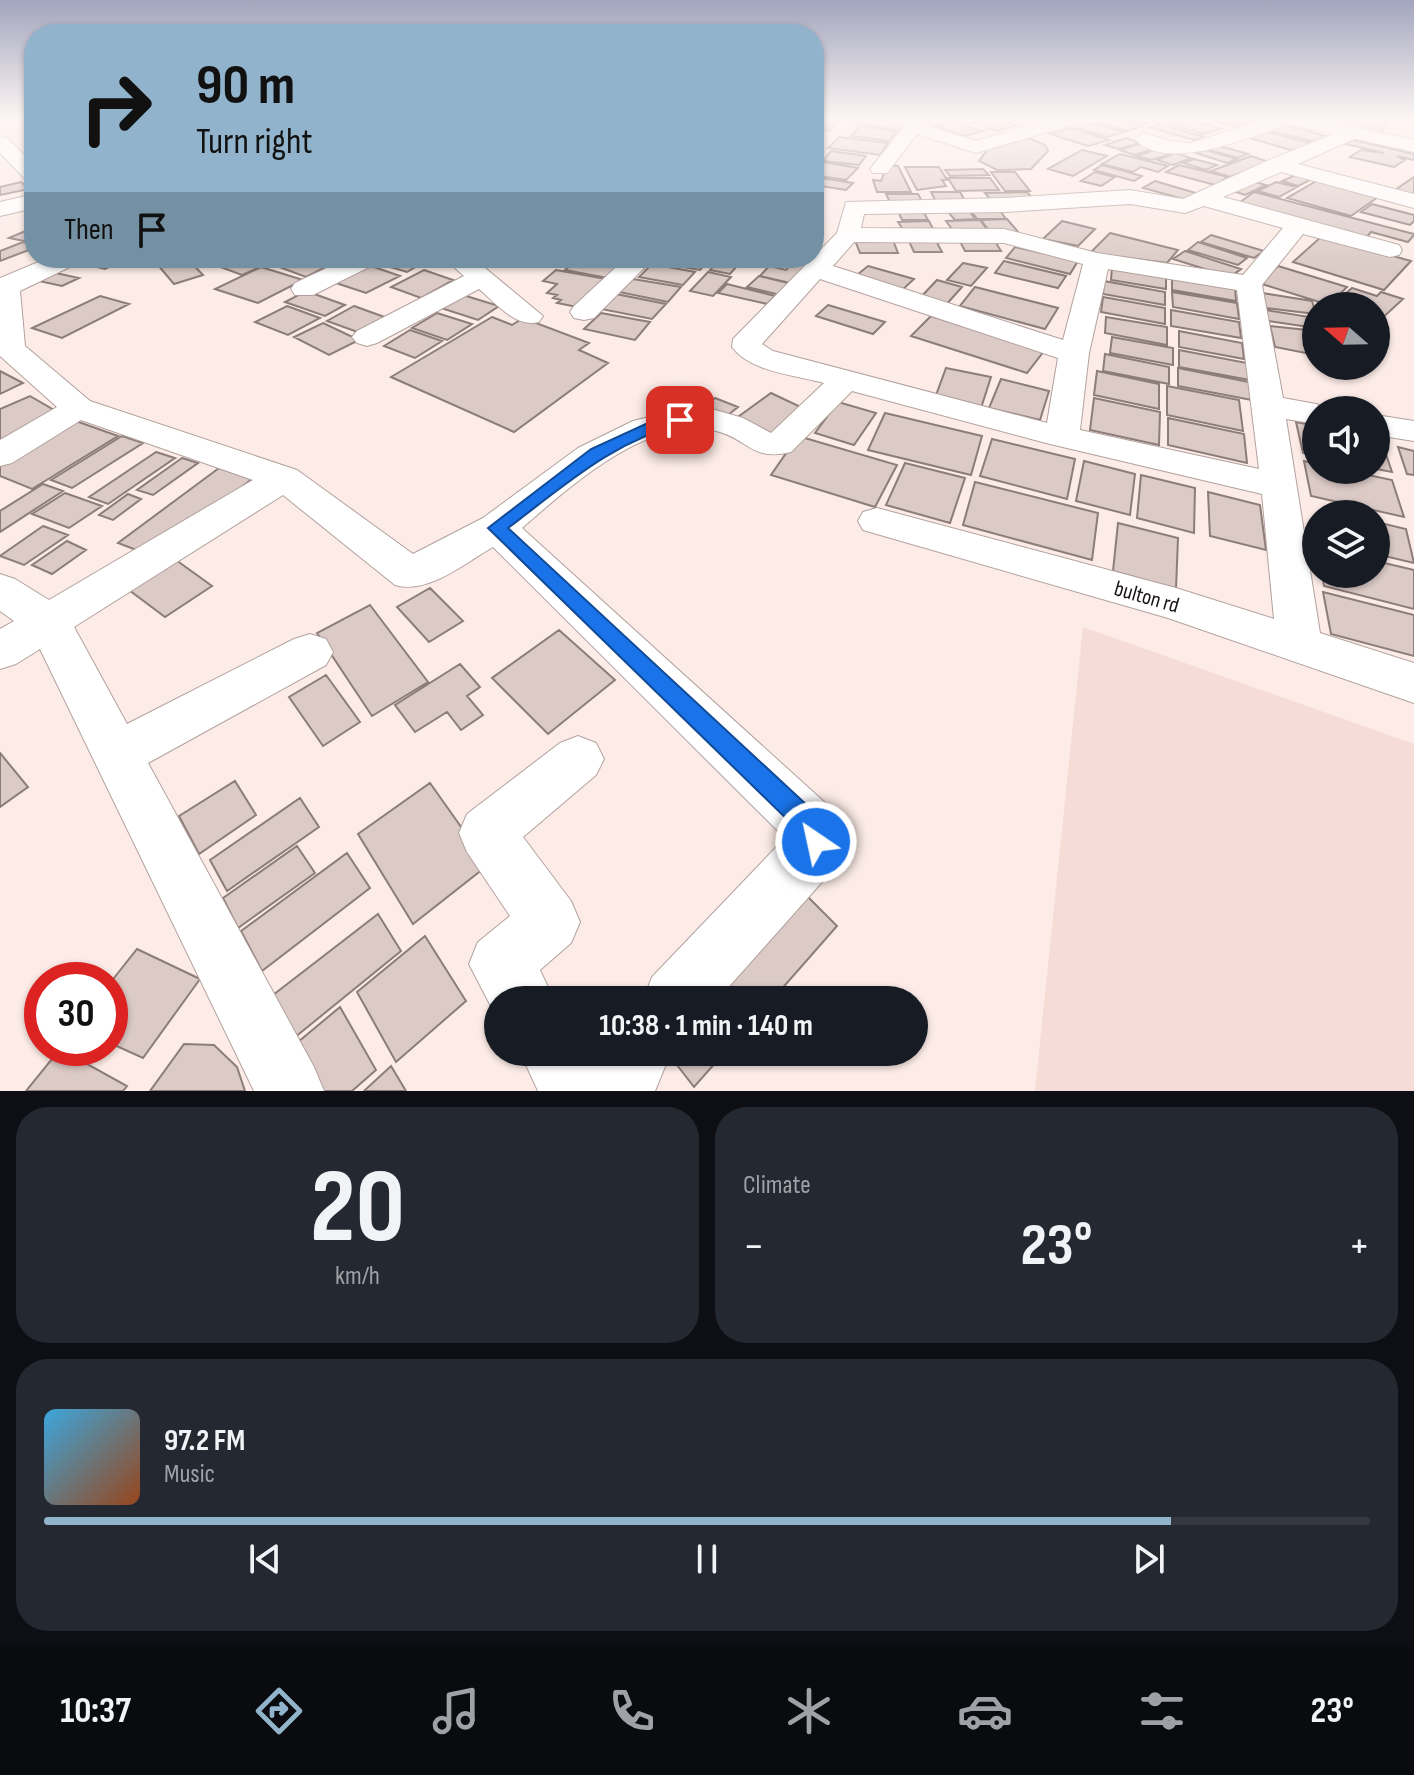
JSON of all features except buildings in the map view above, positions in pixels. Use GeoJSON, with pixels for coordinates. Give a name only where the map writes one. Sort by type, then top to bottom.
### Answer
{"type":"FeatureCollection","features":[{"type":"Feature","properties":{"kind":"street"},"geometry":{"type":"LineString","coordinates":[[824,261],[848,235],[854,207],[1005,205],[1130,197],[1185,206],[1265,169]]}},
{"type":"Feature","properties":{"kind":"street"},"geometry":{"type":"LineString","coordinates":[[1294,169],[1414,201]]}},
{"type":"Feature","properties":{"kind":"street"},"geometry":{"type":"LineString","coordinates":[[1200,198],[1390,250]]}},
{"type":"Feature","properties":{"kind":"street"},"geometry":{"type":"LineString","coordinates":[[0,209],[24,203]]}},
{"type":"Feature","properties":{"kind":"street"},"geometry":{"type":"LineString","coordinates":[[1298,225],[1249,284],[1269,406],[1299,643]]}},
{"type":"Feature","properties":{"kind":"street"},"geometry":{"type":"LineString","coordinates":[[848,235],[1004,236],[1097,260],[1249,284]]}},
{"type":"Feature","properties":{"kind":"street"},"geometry":{"type":"LineString","coordinates":[[1062,437],[1074,353],[1097,260]]}},
{"type":"Feature","properties":{"kind":"street"},"geometry":{"type":"LineString","coordinates":[[45,268],[3,286],[5,351],[78,408],[284,478],[410,574],[497,528],[597,452],[653,426],[680,420],[725,423],[766,445],[779,444],[846,379]]}},
{"type":"Feature","properties":{"kind":"street"},"geometry":{"type":"LineString","coordinates":[[304,289],[347,268]]}},
{"type":"Feature","properties":{"kind":"street"},"geometry":{"type":"LineString","coordinates":[[470,268],[529,316]]}},
{"type":"Feature","properties":{"kind":"street"},"geometry":{"type":"LineString","coordinates":[[584,312],[630,268]]}},
{"type":"Feature","properties":{"kind":"street"},"geometry":{"type":"LineString","coordinates":[[1074,353],[817,269],[748,339],[747,347],[762,357],[1062,437],[1280,486]]}},
{"type":"Feature","properties":{"kind":"street"},"geometry":{"type":"LineString","coordinates":[[367,337],[482,277]]}},
{"type":"Feature","properties":{"kind":"street"},"geometry":{"type":"LineString","coordinates":[[1269,406],[1302,412]]}},
{"type":"Feature","properties":{"kind":"street"},"geometry":{"type":"LineString","coordinates":[[0,455],[78,408]]}},
{"type":"Feature","properties":{"kind":"street"},"geometry":{"type":"LineString","coordinates":[[1390,427],[1414,431]]}},
{"type":"Feature","properties":{"kind":"street"},"geometry":{"type":"LineString","coordinates":[[0,651],[284,478]]}},
{"type":"Feature","properties":{"kind":"street","name":"bulton rd"},"geometry":{"type":"LineString","coordinates":[[877,521],[1176,604],[1414,683]]}},
{"type":"Feature","properties":{"kind":"street"},"geometry":{"type":"LineString","coordinates":[[497,528],[814,829],[816,842],[810,853],[688,986]]}},
{"type":"Feature","properties":{"kind":"street"},"geometry":{"type":"LineString","coordinates":[[0,590],[49,622],[290,1091]]}},
{"type":"Feature","properties":{"kind":"street"},"geometry":{"type":"LineString","coordinates":[[117,754],[310,652]]}},
{"type":"Feature","properties":{"kind":"street"},"geometry":{"type":"LineString","coordinates":[[513,986],[500,964],[550,922],[486,833],[578,759]]}},
{"type":"Feature","properties":{"kind":"street"},"geometry":{"type":"LineString","coordinates":[[561,1066],[576,1091]]}},
{"type":"Feature","properties":{"kind":"street"},"geometry":{"type":"LineString","coordinates":[[621,1091],[632,1066]]}},
{"type":"Feature","properties":{"kind":"shaded area"},"geometry":{"type":"Polygon","coordinates":[[[1083,627],[1414,744],[1414,1091],[1035,1091],[1083,627]]]}},
{"type":"Feature","properties":{"kind":"route"},"geometry":{"type":"LineString","coordinates":[[680,420],[653,426],[597,452],[497,528],[806,821],[814,829],[816,842]]}}]}
